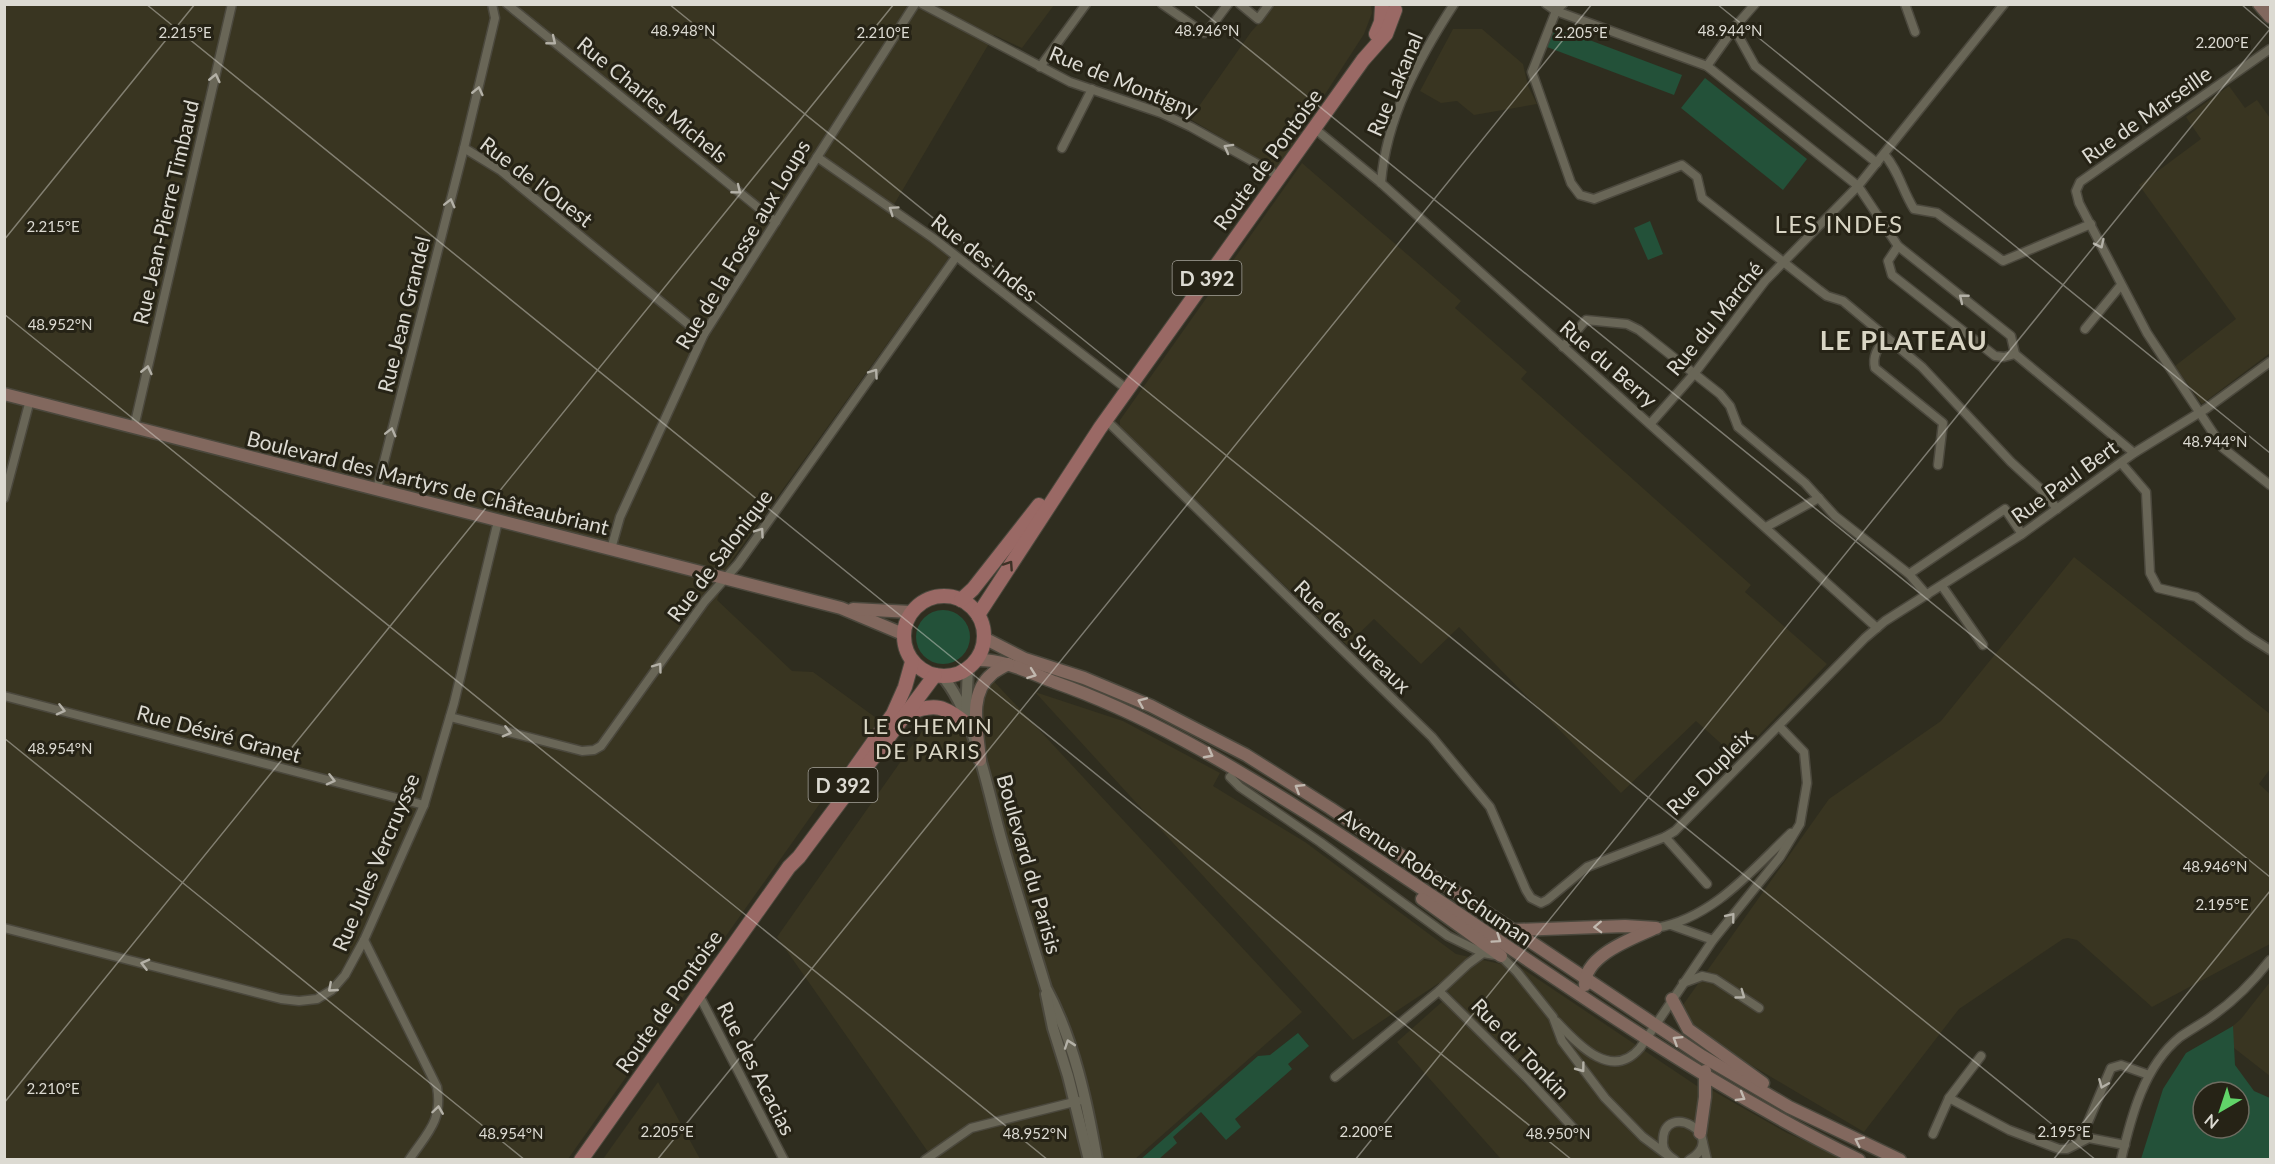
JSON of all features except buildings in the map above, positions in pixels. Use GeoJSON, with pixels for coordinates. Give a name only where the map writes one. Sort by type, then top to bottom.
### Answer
{"type":"FeatureCollection","features":[{"type":"Feature","properties":{"kind":"main road"},"geometry":{"type":"LineString","coordinates":[[2261,5],[2271,17]]}},
{"type":"Feature","properties":{"kind":"main road","name":"Route de Pontoise"},"geometry":{"type":"LineString","coordinates":[[961,600],[973,589],[1103,424],[1363,60],[1386,34],[1391,6]]}},
{"type":"Feature","properties":{"kind":"main road","name":"Boulevard des Martyrs de Châteaubriant"},"geometry":{"type":"LineString","coordinates":[[4,394],[841,608],[903,634]]}},
{"type":"Feature","properties":{"kind":"main road","name":"Route de Pontoise"},"geometry":{"type":"LineString","coordinates":[[978,615],[1103,424]]}},
{"type":"Feature","properties":{"kind":"main road"},"geometry":{"type":"LineString","coordinates":[[942,596],[961,600],[978,615],[984,638],[972,664],[960,673],[939,676],[927,673],[912,662],[907,653],[903,634],[906,622],[911,612],[930,598],[942,596]]}},
{"type":"Feature","properties":{"kind":"main road","name":"Boulevard des Martyrs de Châteaubriant"},"geometry":{"type":"LineString","coordinates":[[841,608],[911,612]]}},
{"type":"Feature","properties":{"kind":"main road","name":"Avenue Robert Schuman"},"geometry":{"type":"LineString","coordinates":[[984,638],[1025,659],[1084,678],[1150,706],[1209,735],[1330,808],[1702,1056],[1789,1107],[1900,1160]]}},
{"type":"Feature","properties":{"kind":"main road","name":"Avenue Robert Schuman"},"geometry":{"type":"LineString","coordinates":[[972,664],[994,660],[1008,664],[1145,719],[1362,848],[1705,1077],[1799,1130],[1859,1160]]}},
{"type":"Feature","properties":{"kind":"main road","name":"Route de Pontoise"},"geometry":{"type":"LineString","coordinates":[[789,867],[794,854],[893,714],[905,687],[912,662]]}},
{"type":"Feature","properties":{"kind":"main road"},"geometry":{"type":"LineString","coordinates":[[980,760],[976,702],[983,684],[992,674],[1008,664]]}},
{"type":"Feature","properties":{"kind":"main road","name":"Route de Pontoise"},"geometry":{"type":"LineString","coordinates":[[581,1160],[789,867],[799,858],[906,715],[939,676]]}},
{"type":"Feature","properties":{"kind":"main road"},"geometry":{"type":"LineString","coordinates":[[906,715],[928,706],[940,707],[967,721]]}},
{"type":"Feature","properties":{"kind":"main road"},"geometry":{"type":"LineString","coordinates":[[1231,771],[1246,763],[1268,769]]}},
{"type":"Feature","properties":{"kind":"main road"},"geometry":{"type":"LineString","coordinates":[[1362,848],[1412,891],[1501,956]]}},
{"type":"Feature","properties":{"kind":"main road"},"geometry":{"type":"LineString","coordinates":[[1515,930],[1625,926],[1656,928]]}},
{"type":"Feature","properties":{"kind":"main road"},"geometry":{"type":"LineString","coordinates":[[1585,999],[1584,977],[1598,959],[1608,951],[1656,928]]}},
{"type":"Feature","properties":{"kind":"main road"},"geometry":{"type":"LineString","coordinates":[[1672,999],[1683,1023],[1696,1037],[1819,1122]]}},
{"type":"Feature","properties":{"kind":"main road"},"geometry":{"type":"LineString","coordinates":[[1701,1136],[1705,1077],[1702,1056]]}},
{"type":"Feature","properties":{"kind":"street","name":"Rue Jean-Pierre Timbaud"},"geometry":{"type":"LineString","coordinates":[[134,427],[232,4]]}},
{"type":"Feature","properties":{"kind":"street","name":"Rue de l'Ouest"},"geometry":{"type":"LineString","coordinates":[[492,4],[495,18],[464,148],[500,170],[688,324],[704,334]]}},
{"type":"Feature","properties":{"kind":"street","name":"Rue Charles Michels"},"geometry":{"type":"LineString","coordinates":[[507,4],[776,222]]}},
{"type":"Feature","properties":{"kind":"street","name":"Rue de la Fosse aux Loups"},"geometry":{"type":"LineString","coordinates":[[610,549],[620,517],[704,334],[915,4]]}},
{"type":"Feature","properties":{"kind":"street","name":"Rue de Montigny"},"geometry":{"type":"LineString","coordinates":[[922,4],[1070,82],[1161,112],[1279,176]]}},
{"type":"Feature","properties":{"kind":"street"},"geometry":{"type":"LineString","coordinates":[[1040,67],[1086,4]]}},
{"type":"Feature","properties":{"kind":"street"},"geometry":{"type":"LineString","coordinates":[[1162,4],[1204,33],[1228,4]]}},
{"type":"Feature","properties":{"kind":"street"},"geometry":{"type":"LineString","coordinates":[[1240,4],[1258,19],[1269,4]]}},
{"type":"Feature","properties":{"kind":"street","name":"Rue Lakanal"},"geometry":{"type":"LineString","coordinates":[[1381,183],[1388,136],[1425,49],[1454,4]]}},
{"type":"Feature","properties":{"kind":"street"},"geometry":{"type":"LineString","coordinates":[[1546,4],[1556,11],[1707,66],[1858,186],[1898,246],[2011,336],[2015,354],[2134,453]]}},
{"type":"Feature","properties":{"kind":"street"},"geometry":{"type":"LineString","coordinates":[[1563,4],[1556,11],[1532,72],[1571,183],[1580,195],[1594,199],[1682,165],[1697,177],[1702,198],[1827,296],[1838,298],[1922,367],[2011,462],[2045,493],[2057,509]]}},
{"type":"Feature","properties":{"kind":"street"},"geometry":{"type":"LineString","coordinates":[[1707,66],[1734,28],[1755,4]]}},
{"type":"Feature","properties":{"kind":"street"},"geometry":{"type":"LineString","coordinates":[[1905,4],[1915,32]]}},
{"type":"Feature","properties":{"kind":"street","name":"Rue du Marché"},"geometry":{"type":"LineString","coordinates":[[1651,423],[1694,374],[1766,280],[1858,186],[2004,4]]}},
{"type":"Feature","properties":{"kind":"street"},"geometry":{"type":"LineString","coordinates":[[1734,28],[1755,66],[1877,163]]}},
{"type":"Feature","properties":{"kind":"street","name":"Rue de Marseille"},"geometry":{"type":"LineString","coordinates":[[2091,224],[2076,197],[2080,182],[2271,49]]}},
{"type":"Feature","properties":{"kind":"street"},"geometry":{"type":"LineString","coordinates":[[1062,148],[1092,89]]}},
{"type":"Feature","properties":{"kind":"street","name":"Rue du Berry"},"geometry":{"type":"LineString","coordinates":[[1314,128],[1381,183],[1877,628]]}},
{"type":"Feature","properties":{"kind":"street","name":"Rue Jean Grandel"},"geometry":{"type":"LineString","coordinates":[[377,489],[464,148]]}},
{"type":"Feature","properties":{"kind":"street"},"geometry":{"type":"LineString","coordinates":[[1884,154],[1894,166],[1907,199],[1914,208],[1937,213],[2003,261],[2091,224],[2147,333],[2198,413],[2223,448],[2271,485]]}},
{"type":"Feature","properties":{"kind":"street","name":"Rue des Indes"},"geometry":{"type":"LineString","coordinates":[[817,157],[933,238],[1128,390]]}},
{"type":"Feature","properties":{"kind":"street"},"geometry":{"type":"LineString","coordinates":[[1898,246],[1888,261],[1892,275],[1995,356],[2004,357],[2015,354]]}},
{"type":"Feature","properties":{"kind":"street","name":"Rue de Salonique"},"geometry":{"type":"LineString","coordinates":[[450,717],[582,751],[594,750],[601,746],[724,578],[738,564],[956,257]]}},
{"type":"Feature","properties":{"kind":"street"},"geometry":{"type":"LineString","coordinates":[[2085,329],[2121,285]]}},
{"type":"Feature","properties":{"kind":"street"},"geometry":{"type":"LineString","coordinates":[[1563,347],[1586,320],[1627,324],[1639,330],[1726,400],[1731,406],[1738,428],[1805,483],[1835,516],[1909,574],[1927,595]]}},
{"type":"Feature","properties":{"kind":"street"},"geometry":{"type":"LineString","coordinates":[[1885,338],[1875,354],[1873,361],[1875,368],[1943,423],[1938,465]]}},
{"type":"Feature","properties":{"kind":"street","name":"Rue Paul Bert"},"geometry":{"type":"LineString","coordinates":[[1877,628],[2022,534],[2122,464],[2134,453],[2271,363]]}},
{"type":"Feature","properties":{"kind":"street"},"geometry":{"type":"LineString","coordinates":[[4,498],[30,400]]}},
{"type":"Feature","properties":{"kind":"street","name":"Rue des Sureaux"},"geometry":{"type":"LineString","coordinates":[[1103,424],[1432,737],[1490,807],[1526,890],[1531,898],[1541,903]]}},
{"type":"Feature","properties":{"kind":"street"},"geometry":{"type":"LineString","coordinates":[[2122,464],[2146,492],[2150,573],[2158,588],[2196,597],[2248,636],[2271,650]]}},
{"type":"Feature","properties":{"kind":"street"},"geometry":{"type":"LineString","coordinates":[[1766,526],[1819,498]]}},
{"type":"Feature","properties":{"kind":"street"},"geometry":{"type":"LineString","coordinates":[[1909,574],[2005,509],[2022,534]]}},
{"type":"Feature","properties":{"kind":"street","name":"Rue Jules Vercruysse"},"geometry":{"type":"LineString","coordinates":[[4,928],[281,999],[299,1001],[317,999],[332,990],[345,975],[364,940],[424,805],[450,717],[498,521]]}},
{"type":"Feature","properties":{"kind":"street"},"geometry":{"type":"LineString","coordinates":[[1942,586],[1983,645]]}},
{"type":"Feature","properties":{"kind":"street","name":"Rue Dupleix"},"geometry":{"type":"LineString","coordinates":[[1541,903],[1587,867],[1675,831],[1877,628]]}},
{"type":"Feature","properties":{"kind":"street","name":"Boulevard du Parisis"},"geometry":{"type":"LineString","coordinates":[[967,721],[972,664]]}},
{"type":"Feature","properties":{"kind":"street","name":"Boulevard du Parisis"},"geometry":{"type":"LineString","coordinates":[[939,676],[948,683],[967,721],[1046,988],[1071,1051],[1089,1160]]}},
{"type":"Feature","properties":{"kind":"street","name":"Rue Désiré Granet"},"geometry":{"type":"LineString","coordinates":[[4,696],[424,805]]}},
{"type":"Feature","properties":{"kind":"street"},"geometry":{"type":"LineString","coordinates":[[1231,771],[1240,787],[1320,842],[1448,936],[1483,953],[1501,956],[1553,1017],[1589,1053],[1605,1060],[1615,1060],[1630,1056],[1646,1038],[1713,940],[1780,857],[1800,824],[1807,783],[1804,752],[1779,726]]}},
{"type":"Feature","properties":{"kind":"street"},"geometry":{"type":"LineString","coordinates":[[1656,928],[1698,915],[1723,897],[1800,824]]}},
{"type":"Feature","properties":{"kind":"street"},"geometry":{"type":"LineString","coordinates":[[1665,837],[1707,884]]}},
{"type":"Feature","properties":{"kind":"street"},"geometry":{"type":"LineString","coordinates":[[1671,925],[1713,940]]}},
{"type":"Feature","properties":{"kind":"street"},"geometry":{"type":"LineString","coordinates":[[364,940],[437,1087],[440,1104],[436,1120],[409,1160]]}},
{"type":"Feature","properties":{"kind":"street"},"geometry":{"type":"LineString","coordinates":[[1335,1077],[1439,991],[1467,964],[1483,953]]}},
{"type":"Feature","properties":{"kind":"street"},"geometry":{"type":"LineString","coordinates":[[2121,1160],[2132,1116],[2149,1075],[2159,1060],[2179,1038],[2212,1017],[2250,986],[2271,960]]}},
{"type":"Feature","properties":{"kind":"street"},"geometry":{"type":"LineString","coordinates":[[1683,983],[1702,976],[1715,979],[1759,1008]]}},
{"type":"Feature","properties":{"kind":"street","name":"Rue du Tonkin"},"geometry":{"type":"LineString","coordinates":[[1439,991],[1527,1078],[1576,1131]]}},
{"type":"Feature","properties":{"kind":"street","name":"Rue des Acacias"},"geometry":{"type":"LineString","coordinates":[[698,993],[784,1160]]}},
{"type":"Feature","properties":{"kind":"street"},"geometry":{"type":"LineString","coordinates":[[1553,1017],[1562,1041],[1605,1098],[1643,1137],[1673,1158]]}},
{"type":"Feature","properties":{"kind":"street"},"geometry":{"type":"LineString","coordinates":[[1933,1134],[1948,1098],[1981,1056]]}},
{"type":"Feature","properties":{"kind":"street"},"geometry":{"type":"LineString","coordinates":[[2080,1141],[2111,1068],[2121,1065],[2149,1075]]}},
{"type":"Feature","properties":{"kind":"street"},"geometry":{"type":"LineString","coordinates":[[1948,1098],[2009,1130],[2060,1149],[2067,1149],[2089,1138],[2125,1145]]}},
{"type":"Feature","properties":{"kind":"street"},"geometry":{"type":"LineString","coordinates":[[925,1160],[971,1128],[1079,1101]]}},
{"type":"Feature","properties":{"kind":"street","name":"Boulevard du Parisis"},"geometry":{"type":"LineString","coordinates":[[1079,1101],[1097,1160]]}},
{"type":"Feature","properties":{"kind":"street"},"geometry":{"type":"LineString","coordinates":[[1673,1158],[1663,1146],[1664,1133],[1672,1124],[1685,1122],[1691,1124],[1701,1136],[1707,1160]]}},
{"type":"Feature","properties":{"kind":"street"},"geometry":{"type":"LineString","coordinates":[[1689,1160],[1699,1152],[1701,1136]]}},
{"type":"Feature","properties":{"kind":"shaded area"},"geometry":{"type":"Polygon","coordinates":[[[5,5],[1054,5],[1022,48],[994,35],[889,213],[950,256],[730,563],[717,600],[792,671],[813,672],[879,720],[568,1159],[5,1160],[5,5]]]}},
{"type":"Feature","properties":{"kind":"shaded area"},"geometry":{"type":"Polygon","coordinates":[[[1275,5],[1371,5],[1372,13],[1364,34],[1276,170],[1190,119],[1251,32],[1275,5]]]}},
{"type":"Feature","properties":{"kind":"shaded area"},"geometry":{"type":"Polygon","coordinates":[[[1453,29],[1482,29],[1523,64],[1528,86],[1537,104],[1474,115],[1457,101],[1441,103],[1420,91],[1453,29]]]}},
{"type":"Feature","properties":{"kind":"shaded area"},"geometry":{"type":"Polygon","coordinates":[[[2229,86],[2245,108],[2257,100],[2270,118],[2270,353],[2202,404],[2175,366],[2236,319],[2139,185],[2201,139],[2186,117],[2229,86]]]}},
{"type":"Feature","properties":{"kind":"shaded area"},"geometry":{"type":"Polygon","coordinates":[[[1302,163],[1461,301],[1455,308],[1527,372],[1521,379],[1751,585],[1745,592],[1827,664],[1737,758],[1696,721],[1621,793],[1459,627],[1421,664],[1374,619],[1347,645],[1120,428],[1120,420],[1302,163]]]}},
{"type":"Feature","properties":{"kind":"shaded area"},"geometry":{"type":"Polygon","coordinates":[[[2074,557],[2270,714],[2270,769],[2259,784],[2270,794],[2270,944],[2152,1007],[2077,940],[2063,939],[1959,1009],[1864,1132],[1673,1019],[1829,799],[1941,721],[2074,557]]]}},
{"type":"Feature","properties":{"kind":"shaded area"},"geometry":{"type":"Polygon","coordinates":[[[987,674],[1302,1012],[1135,1159],[933,1159],[777,937],[930,720],[987,674]]]}},
{"type":"Feature","properties":{"kind":"shaded area"},"geometry":{"type":"Polygon","coordinates":[[[1035,692],[1123,721],[1220,773],[1213,786],[1305,842],[1456,954],[1523,969],[1700,1088],[1708,1088],[1787,1133],[1848,1159],[1501,1159],[1397,1042],[1444,1000],[1559,1120],[1565,1115],[1536,1079],[1439,983],[1353,1040],[1035,692]]]}},
{"type":"Feature","properties":{"kind":"shaded area"},"geometry":{"type":"Polygon","coordinates":[[[2270,982],[2270,1076],[2220,1037],[2241,1019],[2270,982]]]}},
{"type":"Feature","properties":{"kind":"shaded area"},"geometry":{"type":"Polygon","coordinates":[[[658,1082],[700,1159],[603,1159],[658,1082]]]}},
{"type":"Feature","properties":{"kind":"green space"},"geometry":{"type":"Polygon","coordinates":[[[1555,27],[1682,75],[1674,95],[1547,47],[1555,27]]]}},
{"type":"Feature","properties":{"kind":"green space"},"geometry":{"type":"Polygon","coordinates":[[[1705,78],[1807,159],[1783,190],[1681,108],[1705,78]]]}},
{"type":"Feature","properties":{"kind":"green space"},"geometry":{"type":"Polygon","coordinates":[[[1650,221],[1663,254],[1648,260],[1634,228],[1650,221]]]}},
{"type":"Feature","properties":{"kind":"green space"},"geometry":{"type":"Polygon","coordinates":[[[943,610],[953,612],[962,618],[968,627],[970,637],[968,647],[962,656],[953,662],[943,664],[933,662],[924,656],[918,647],[916,637],[918,627],[924,618],[933,612],[943,610]]]}},
{"type":"Feature","properties":{"kind":"green space"},"geometry":{"type":"Polygon","coordinates":[[[2233,1026],[2235,1065],[2246,1080],[2191,1080],[2191,1140],[2251,1140],[2251,1087],[2254,1091],[2270,1098],[2270,1159],[2141,1159],[2163,1089],[2186,1053],[2233,1026]]]}},
{"type":"Feature","properties":{"kind":"green space"},"geometry":{"type":"Polygon","coordinates":[[[1298,1033],[1309,1046],[1288,1064],[1292,1069],[1235,1119],[1241,1127],[1226,1140],[1201,1112],[1173,1137],[1177,1143],[1159,1159],[1141,1159],[1258,1056],[1270,1055],[1298,1033]]]}},
{"type":"Feature","properties":{"kind":"district","name":"LES INDES"},"geometry":{"type":"Point","coordinates":[1839,223]}},
{"type":"Feature","properties":{"kind":"district","name":"LE PLATEAU"},"geometry":{"type":"Point","coordinates":[1904,339]}},
{"type":"Feature","properties":{"kind":"district","name":"LE CHEMIN DE PARIS"},"geometry":{"type":"Point","coordinates":[928,738]}}]}
